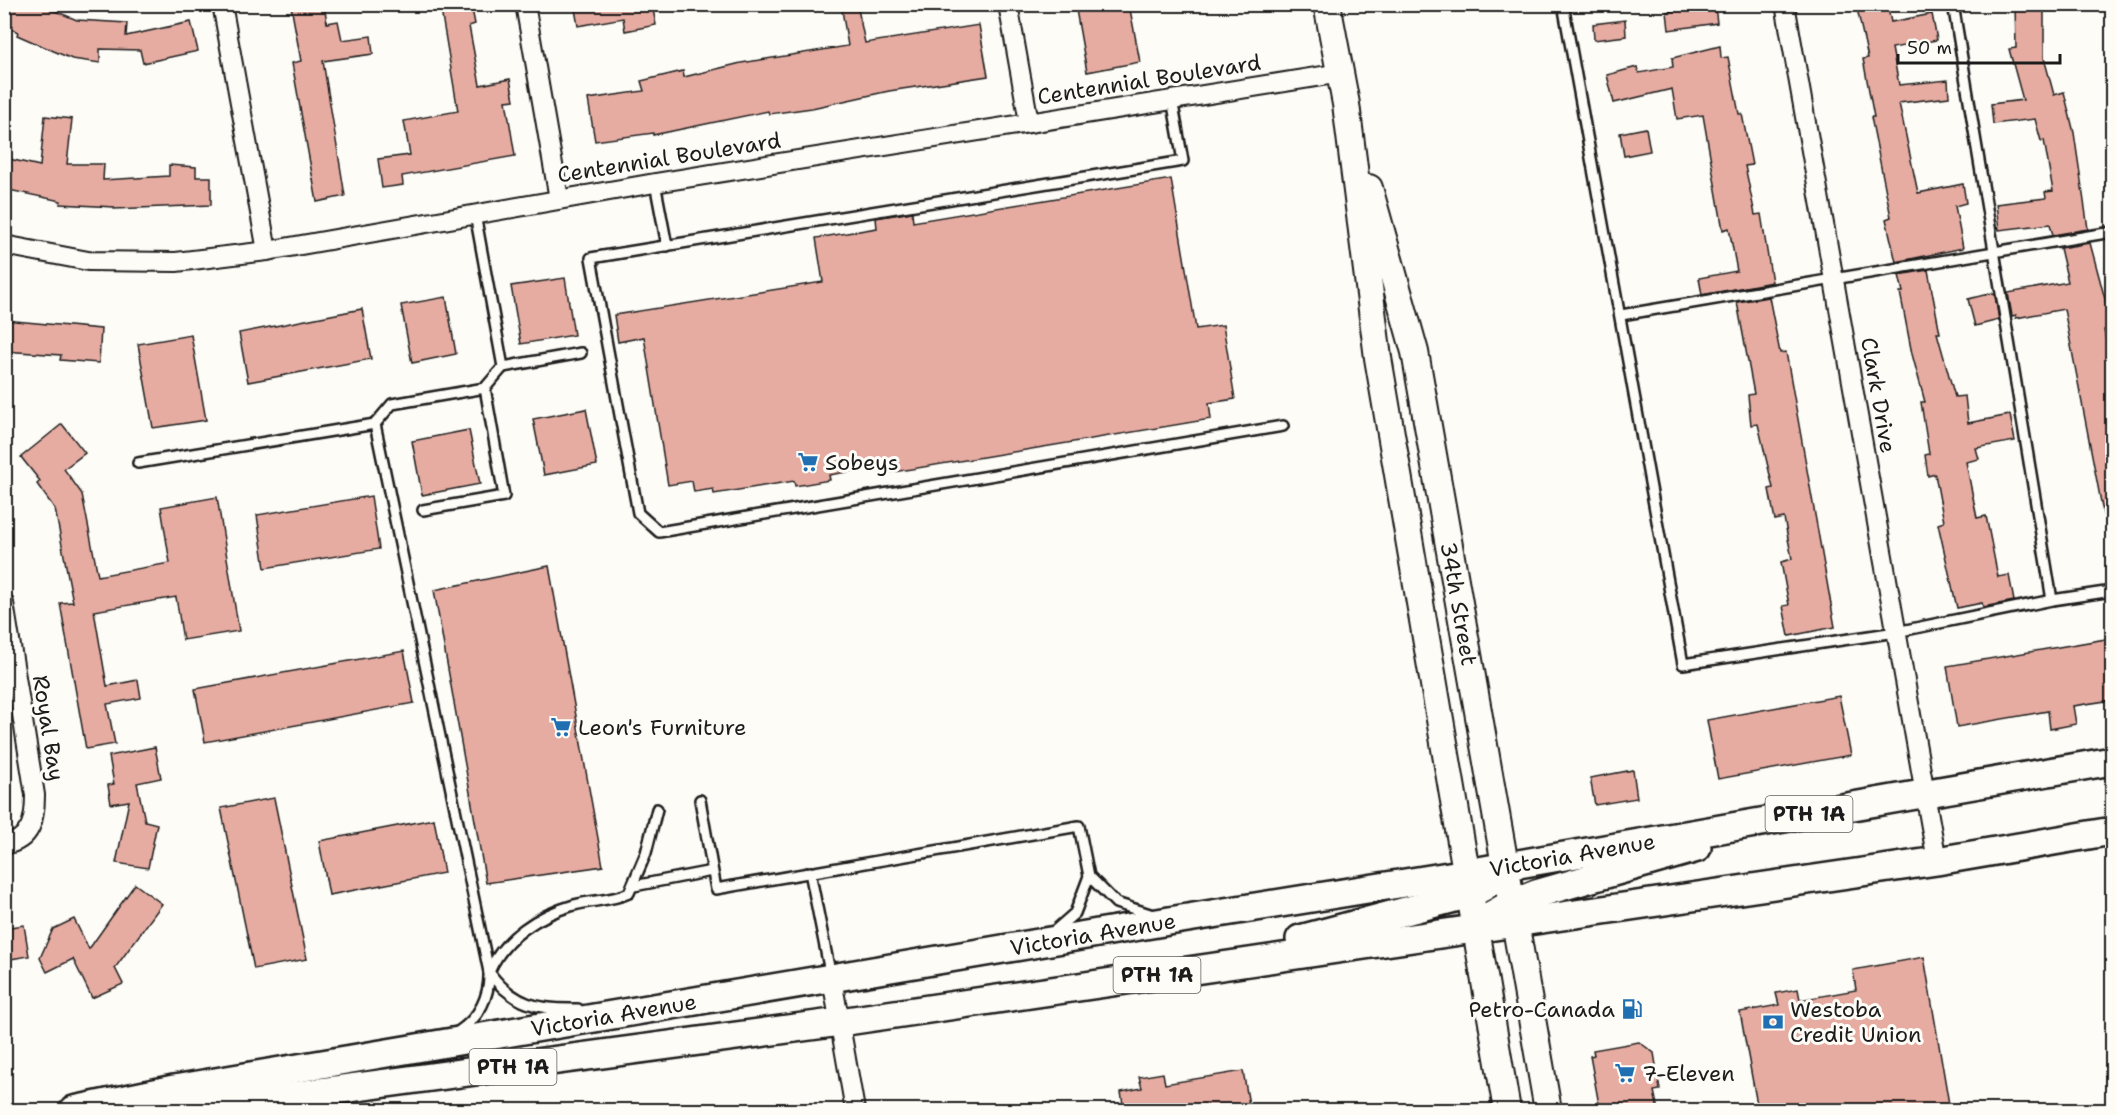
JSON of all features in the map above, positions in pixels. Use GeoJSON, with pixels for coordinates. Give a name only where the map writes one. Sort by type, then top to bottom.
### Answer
{"type":"FeatureCollection","features":[{"type":"Feature","properties":{"kind":"main road","name":"Victoria Avenue"},"geometry":{"type":"LineString","coordinates":[[179,1103],[412,1050],[1170,921],[1468,884],[1504,866],[2112,761]]}},
{"type":"Feature","properties":{"kind":"main road"},"geometry":{"type":"LineString","coordinates":[[1512,913],[1536,894],[1829,810]]}},
{"type":"Feature","properties":{"kind":"main road","name":"Victoria Avenue"},"geometry":{"type":"LineString","coordinates":[[74,1110],[179,1103],[840,1023],[1474,928],[1512,913],[1938,861],[2112,831]]}},
{"type":"Feature","properties":{"kind":"main road"},"geometry":{"type":"LineString","coordinates":[[1170,973],[1468,884]]}},
{"type":"Feature","properties":{"kind":"street"},"geometry":{"type":"LineString","coordinates":[[222,4],[267,250]]}},
{"type":"Feature","properties":{"kind":"street"},"geometry":{"type":"LineString","coordinates":[[525,4],[559,200]]}},
{"type":"Feature","properties":{"kind":"street"},"geometry":{"type":"LineString","coordinates":[[1008,4],[1029,122]]}},
{"type":"Feature","properties":{"kind":"street","name":"34th Street"},"geometry":{"type":"LineString","coordinates":[[1328,4],[1346,104],[1378,358],[1474,928],[1508,1110]]}},
{"type":"Feature","properties":{"kind":"street","name":"Clark Drive"},"geometry":{"type":"LineString","coordinates":[[1785,4],[1924,794],[1938,861]]}},
{"type":"Feature","properties":{"kind":"street","name":"Centennial Boulevard"},"geometry":{"type":"LineString","coordinates":[[4,245],[88,261],[176,262],[267,250],[655,183],[1341,73]]}},
{"type":"Feature","properties":{"kind":"street","name":"34th Street"},"geometry":{"type":"LineString","coordinates":[[1346,104],[1415,352],[1548,1110]]}},
{"type":"Feature","properties":{"kind":"street"},"geometry":{"type":"LineString","coordinates":[[1386,406],[1423,399]]}},
{"type":"Feature","properties":{"kind":"street","name":"Royal Bay"},"geometry":{"type":"LineString","coordinates":[[4,603],[35,795],[35,818],[28,833],[4,845]]}},
{"type":"Feature","properties":{"kind":"street"},"geometry":{"type":"LineString","coordinates":[[832,979],[855,1110]]}},
{"type":"Feature","properties":{"kind":"lane"},"geometry":{"type":"LineString","coordinates":[[1563,4],[1683,664],[1896,632],[2052,600],[2112,591]]}},
{"type":"Feature","properties":{"kind":"lane"},"geometry":{"type":"LineString","coordinates":[[1953,4],[2052,600]]}},
{"type":"Feature","properties":{"kind":"lane"},"geometry":{"type":"LineString","coordinates":[[1172,99],[1183,161],[591,258],[638,513],[659,532],[1283,426]]}},
{"type":"Feature","properties":{"kind":"lane"},"geometry":{"type":"LineString","coordinates":[[655,183],[667,246]]}},
{"type":"Feature","properties":{"kind":"lane"},"geometry":{"type":"LineString","coordinates":[[474,214],[503,367]]}},
{"type":"Feature","properties":{"kind":"lane"},"geometry":{"type":"LineString","coordinates":[[1621,315],[2112,232]]}},
{"type":"Feature","properties":{"kind":"lane"},"geometry":{"type":"LineString","coordinates":[[138,463],[375,424],[392,404],[485,388],[503,367],[581,353]]}},
{"type":"Feature","properties":{"kind":"lane"},"geometry":{"type":"LineString","coordinates":[[423,510],[504,496],[485,388]]}},
{"type":"Feature","properties":{"kind":"lane"},"geometry":{"type":"LineString","coordinates":[[375,424],[489,972],[499,985],[516,999],[531,1006],[564,1009],[675,1005]]}},
{"type":"Feature","properties":{"kind":"lane"},"geometry":{"type":"LineString","coordinates":[[700,800],[716,889],[1079,826],[1089,876],[1076,913],[1040,943]]}},
{"type":"Feature","properties":{"kind":"lane"},"geometry":{"type":"LineString","coordinates":[[412,1050],[451,1037],[469,1025],[486,997],[489,972],[496,956],[510,940],[552,913],[575,905],[629,893],[634,886],[654,829],[657,808]]}},
{"type":"Feature","properties":{"kind":"lane"},"geometry":{"type":"LineString","coordinates":[[634,886],[712,871]]}},
{"type":"Feature","properties":{"kind":"lane"},"geometry":{"type":"LineString","coordinates":[[810,872],[832,979]]}},
{"type":"Feature","properties":{"kind":"lane"},"geometry":{"type":"LineString","coordinates":[[1089,876],[1116,903],[1170,921]]}},
{"type":"Feature","properties":{"kind":"building"},"geometry":{"type":"Polygon","coordinates":[[[4,4],[38,4],[77,20],[127,23],[126,36],[191,22],[198,51],[143,63],[140,50],[100,49],[100,63],[72,59],[17,35],[18,32],[4,26],[4,4]]]}},
{"type":"Feature","properties":{"kind":"building"},"geometry":{"type":"Polygon","coordinates":[[[324,4],[327,23],[338,21],[342,40],[371,36],[373,54],[323,61],[345,196],[317,202],[292,63],[301,61],[291,6],[324,4]]]}},
{"type":"Feature","properties":{"kind":"building"},"geometry":{"type":"Polygon","coordinates":[[[440,4],[471,4],[475,24],[469,26],[480,85],[510,79],[514,100],[506,101],[515,156],[402,176],[403,185],[382,188],[378,159],[410,155],[404,121],[458,111],[440,4]]]}},
{"type":"Feature","properties":{"kind":"building"},"geometry":{"type":"Polygon","coordinates":[[[574,4],[652,4],[656,25],[625,31],[623,18],[578,26],[574,4]]]}},
{"type":"Feature","properties":{"kind":"building"},"geometry":{"type":"Polygon","coordinates":[[[841,4],[857,4],[865,43],[979,25],[988,76],[889,91],[812,108],[769,114],[768,111],[653,135],[653,133],[595,141],[588,99],[644,91],[641,81],[683,71],[684,77],[741,63],[848,46],[841,4]]]}},
{"type":"Feature","properties":{"kind":"building"},"geometry":{"type":"Polygon","coordinates":[[[1075,4],[1129,4],[1140,62],[1087,72],[1075,4]]]}},
{"type":"Feature","properties":{"kind":"building"},"geometry":{"type":"Polygon","coordinates":[[[1856,4],[1887,4],[1891,22],[1932,14],[1937,40],[1892,48],[1899,85],[1948,80],[1949,97],[1899,103],[1918,193],[1963,184],[1966,203],[1955,206],[1963,248],[1896,262],[1886,219],[1891,217],[1871,117],[1874,117],[1863,59],[1868,58],[1856,4]]]}},
{"type":"Feature","properties":{"kind":"building"},"geometry":{"type":"Polygon","coordinates":[[[2015,4],[2044,4],[2044,58],[2054,95],[2064,92],[2074,133],[2088,229],[2053,235],[2050,224],[1999,230],[1996,204],[2046,198],[2045,192],[2053,191],[2044,140],[2041,141],[2035,119],[1993,124],[1991,104],[2023,100],[2009,49],[2016,48],[2015,4]]]}},
{"type":"Feature","properties":{"kind":"building"},"geometry":{"type":"Polygon","coordinates":[[[1715,6],[1717,23],[1669,30],[1667,12],[1715,6]]]}},
{"type":"Feature","properties":{"kind":"building"},"geometry":{"type":"Polygon","coordinates":[[[1625,20],[1626,36],[1594,40],[1593,24],[1625,20]]]}},
{"type":"Feature","properties":{"kind":"building"},"geometry":{"type":"Polygon","coordinates":[[[1720,46],[1721,58],[1728,57],[1739,114],[1742,114],[1752,165],[1745,166],[1755,215],[1761,214],[1772,282],[1702,295],[1699,278],[1737,271],[1729,228],[1723,230],[1703,115],[1677,119],[1672,89],[1614,103],[1607,75],[1637,67],[1639,73],[1673,67],[1672,58],[1720,46]]]}},
{"type":"Feature","properties":{"kind":"building"},"geometry":{"type":"Polygon","coordinates":[[[45,116],[72,119],[67,164],[104,164],[103,180],[169,176],[169,165],[196,167],[196,177],[211,177],[211,205],[114,209],[114,207],[60,204],[61,201],[4,189],[9,159],[40,166],[45,116]]]}},
{"type":"Feature","properties":{"kind":"building"},"geometry":{"type":"Polygon","coordinates":[[[1646,128],[1650,151],[1624,156],[1620,133],[1646,128]]]}},
{"type":"Feature","properties":{"kind":"building"},"geometry":{"type":"Polygon","coordinates":[[[1171,179],[1196,329],[1223,325],[1235,399],[1209,403],[1211,419],[882,474],[881,466],[829,475],[830,480],[795,486],[794,481],[714,494],[713,489],[694,492],[692,481],[668,485],[644,337],[618,342],[614,315],[823,282],[816,238],[877,228],[876,218],[912,212],[913,222],[1171,179]]]}},
{"type":"Feature","properties":{"kind":"building"},"geometry":{"type":"Polygon","coordinates":[[[2090,243],[2105,299],[2109,328],[2104,330],[2112,373],[2112,517],[2104,518],[2064,309],[2016,318],[2016,315],[2012,316],[2008,293],[2068,282],[2060,248],[2090,243]]]}},
{"type":"Feature","properties":{"kind":"building"},"geometry":{"type":"Polygon","coordinates":[[[1928,270],[1940,333],[1937,333],[1955,397],[1965,396],[1968,423],[2010,415],[2015,441],[1976,448],[1979,459],[1966,462],[1977,518],[1986,516],[1998,577],[2009,575],[2014,601],[1983,607],[1982,603],[1957,608],[1938,524],[1944,522],[1935,474],[1928,476],[1925,455],[1929,454],[1921,402],[1925,402],[1912,354],[1900,292],[1903,292],[1899,275],[1928,270]]]}},
{"type":"Feature","properties":{"kind":"building"},"geometry":{"type":"Polygon","coordinates":[[[565,278],[574,335],[521,344],[511,286],[565,278]]]}},
{"type":"Feature","properties":{"kind":"building"},"geometry":{"type":"Polygon","coordinates":[[[1992,293],[1995,296],[1999,320],[1975,326],[1968,299],[1992,293]]]}},
{"type":"Feature","properties":{"kind":"building"},"geometry":{"type":"Polygon","coordinates":[[[446,297],[456,354],[412,363],[401,305],[446,297]]]}},
{"type":"Feature","properties":{"kind":"building"},"geometry":{"type":"Polygon","coordinates":[[[1769,297],[1780,353],[1786,352],[1835,627],[1789,636],[1783,606],[1789,605],[1781,562],[1792,559],[1784,518],[1775,520],[1769,489],[1773,488],[1758,424],[1751,425],[1748,395],[1754,394],[1737,302],[1769,297]]]}},
{"type":"Feature","properties":{"kind":"building"},"geometry":{"type":"Polygon","coordinates":[[[362,309],[371,359],[248,382],[239,333],[362,309]]]}},
{"type":"Feature","properties":{"kind":"building"},"geometry":{"type":"Polygon","coordinates":[[[4,320],[101,329],[99,363],[60,360],[61,355],[4,351],[4,320]]]}},
{"type":"Feature","properties":{"kind":"building"},"geometry":{"type":"Polygon","coordinates":[[[191,335],[206,420],[153,428],[138,344],[191,335]]]}},
{"type":"Feature","properties":{"kind":"building"},"geometry":{"type":"Polygon","coordinates":[[[586,409],[597,465],[544,475],[533,419],[586,409]]]}},
{"type":"Feature","properties":{"kind":"building"},"geometry":{"type":"Polygon","coordinates":[[[62,424],[85,453],[64,469],[82,494],[98,576],[170,563],[161,507],[217,497],[239,631],[183,640],[176,597],[94,611],[107,686],[138,680],[141,698],[107,704],[115,744],[86,749],[60,603],[73,602],[55,509],[37,484],[40,481],[21,457],[62,424]]]}},
{"type":"Feature","properties":{"kind":"building"},"geometry":{"type":"Polygon","coordinates":[[[469,430],[480,484],[422,495],[412,441],[469,430]]]}},
{"type":"Feature","properties":{"kind":"building"},"geometry":{"type":"Polygon","coordinates":[[[371,496],[379,549],[265,568],[257,515],[371,496]]]}},
{"type":"Feature","properties":{"kind":"building"},"geometry":{"type":"Polygon","coordinates":[[[549,566],[603,866],[486,883],[434,590],[549,566]]]}},
{"type":"Feature","properties":{"kind":"building"},"geometry":{"type":"Polygon","coordinates":[[[2112,638],[2112,700],[2073,706],[2076,724],[2050,729],[2048,711],[1957,727],[1947,666],[2112,638]]]}},
{"type":"Feature","properties":{"kind":"building"},"geometry":{"type":"Polygon","coordinates":[[[404,651],[414,703],[205,742],[195,689],[404,651]]]}},
{"type":"Feature","properties":{"kind":"building"},"geometry":{"type":"Polygon","coordinates":[[[1839,696],[1851,755],[1718,779],[1707,720],[1839,696]]]}},
{"type":"Feature","properties":{"kind":"building"},"geometry":{"type":"Polygon","coordinates":[[[155,747],[161,778],[137,783],[145,821],[157,824],[148,868],[116,863],[129,801],[111,804],[108,785],[114,784],[109,756],[155,747]]]}},
{"type":"Feature","properties":{"kind":"building"},"geometry":{"type":"Polygon","coordinates":[[[1633,770],[1637,798],[1595,805],[1590,778],[1633,770]]]}},
{"type":"Feature","properties":{"kind":"building"},"geometry":{"type":"Polygon","coordinates":[[[274,798],[307,959],[254,969],[221,808],[274,798]]]}},
{"type":"Feature","properties":{"kind":"building"},"geometry":{"type":"Polygon","coordinates":[[[434,819],[444,873],[329,895],[319,841],[434,819]]]}},
{"type":"Feature","properties":{"kind":"building"},"geometry":{"type":"Polygon","coordinates":[[[135,884],[162,904],[115,968],[123,984],[92,998],[73,959],[47,972],[40,958],[53,929],[74,919],[89,949],[135,884]]]}},
{"type":"Feature","properties":{"kind":"building"},"geometry":{"type":"Polygon","coordinates":[[[24,925],[29,956],[4,960],[4,928],[24,925]]]}},
{"type":"Feature","properties":{"kind":"building"},"geometry":{"type":"Polygon","coordinates":[[[1924,957],[1950,1110],[1758,1110],[1740,1012],[1779,1005],[1776,993],[1798,989],[1800,1000],[1856,990],[1853,970],[1924,957]]]}},
{"type":"Feature","properties":{"kind":"building","name":"7-Eleven"},"geometry":{"type":"Polygon","coordinates":[[[1639,1042],[1654,1053],[1660,1090],[1654,1091],[1658,1110],[1600,1110],[1590,1056],[1594,1055],[1593,1050],[1639,1042]]]}},
{"type":"Feature","properties":{"kind":"building"},"geometry":{"type":"Polygon","coordinates":[[[1243,1071],[1250,1110],[1124,1110],[1121,1092],[1142,1088],[1139,1077],[1163,1073],[1165,1084],[1243,1071]]]}},
{"type":"Feature","properties":{"kind":"place","name":"Sobeys"},"geometry":{"type":"Point","coordinates":[808,462]}},
{"type":"Feature","properties":{"kind":"place","name":"Leon's Furniture"},"geometry":{"type":"Point","coordinates":[561,727]}},
{"type":"Feature","properties":{"kind":"place","name":"Petro-Canada"},"geometry":{"type":"Point","coordinates":[1632,1009]}},
{"type":"Feature","properties":{"kind":"place","name":"Westoba Credit Union"},"geometry":{"type":"Point","coordinates":[1773,1022]}},
{"type":"Feature","properties":{"kind":"place","name":"7-Eleven"},"geometry":{"type":"Point","coordinates":[1625,1073]}}]}
